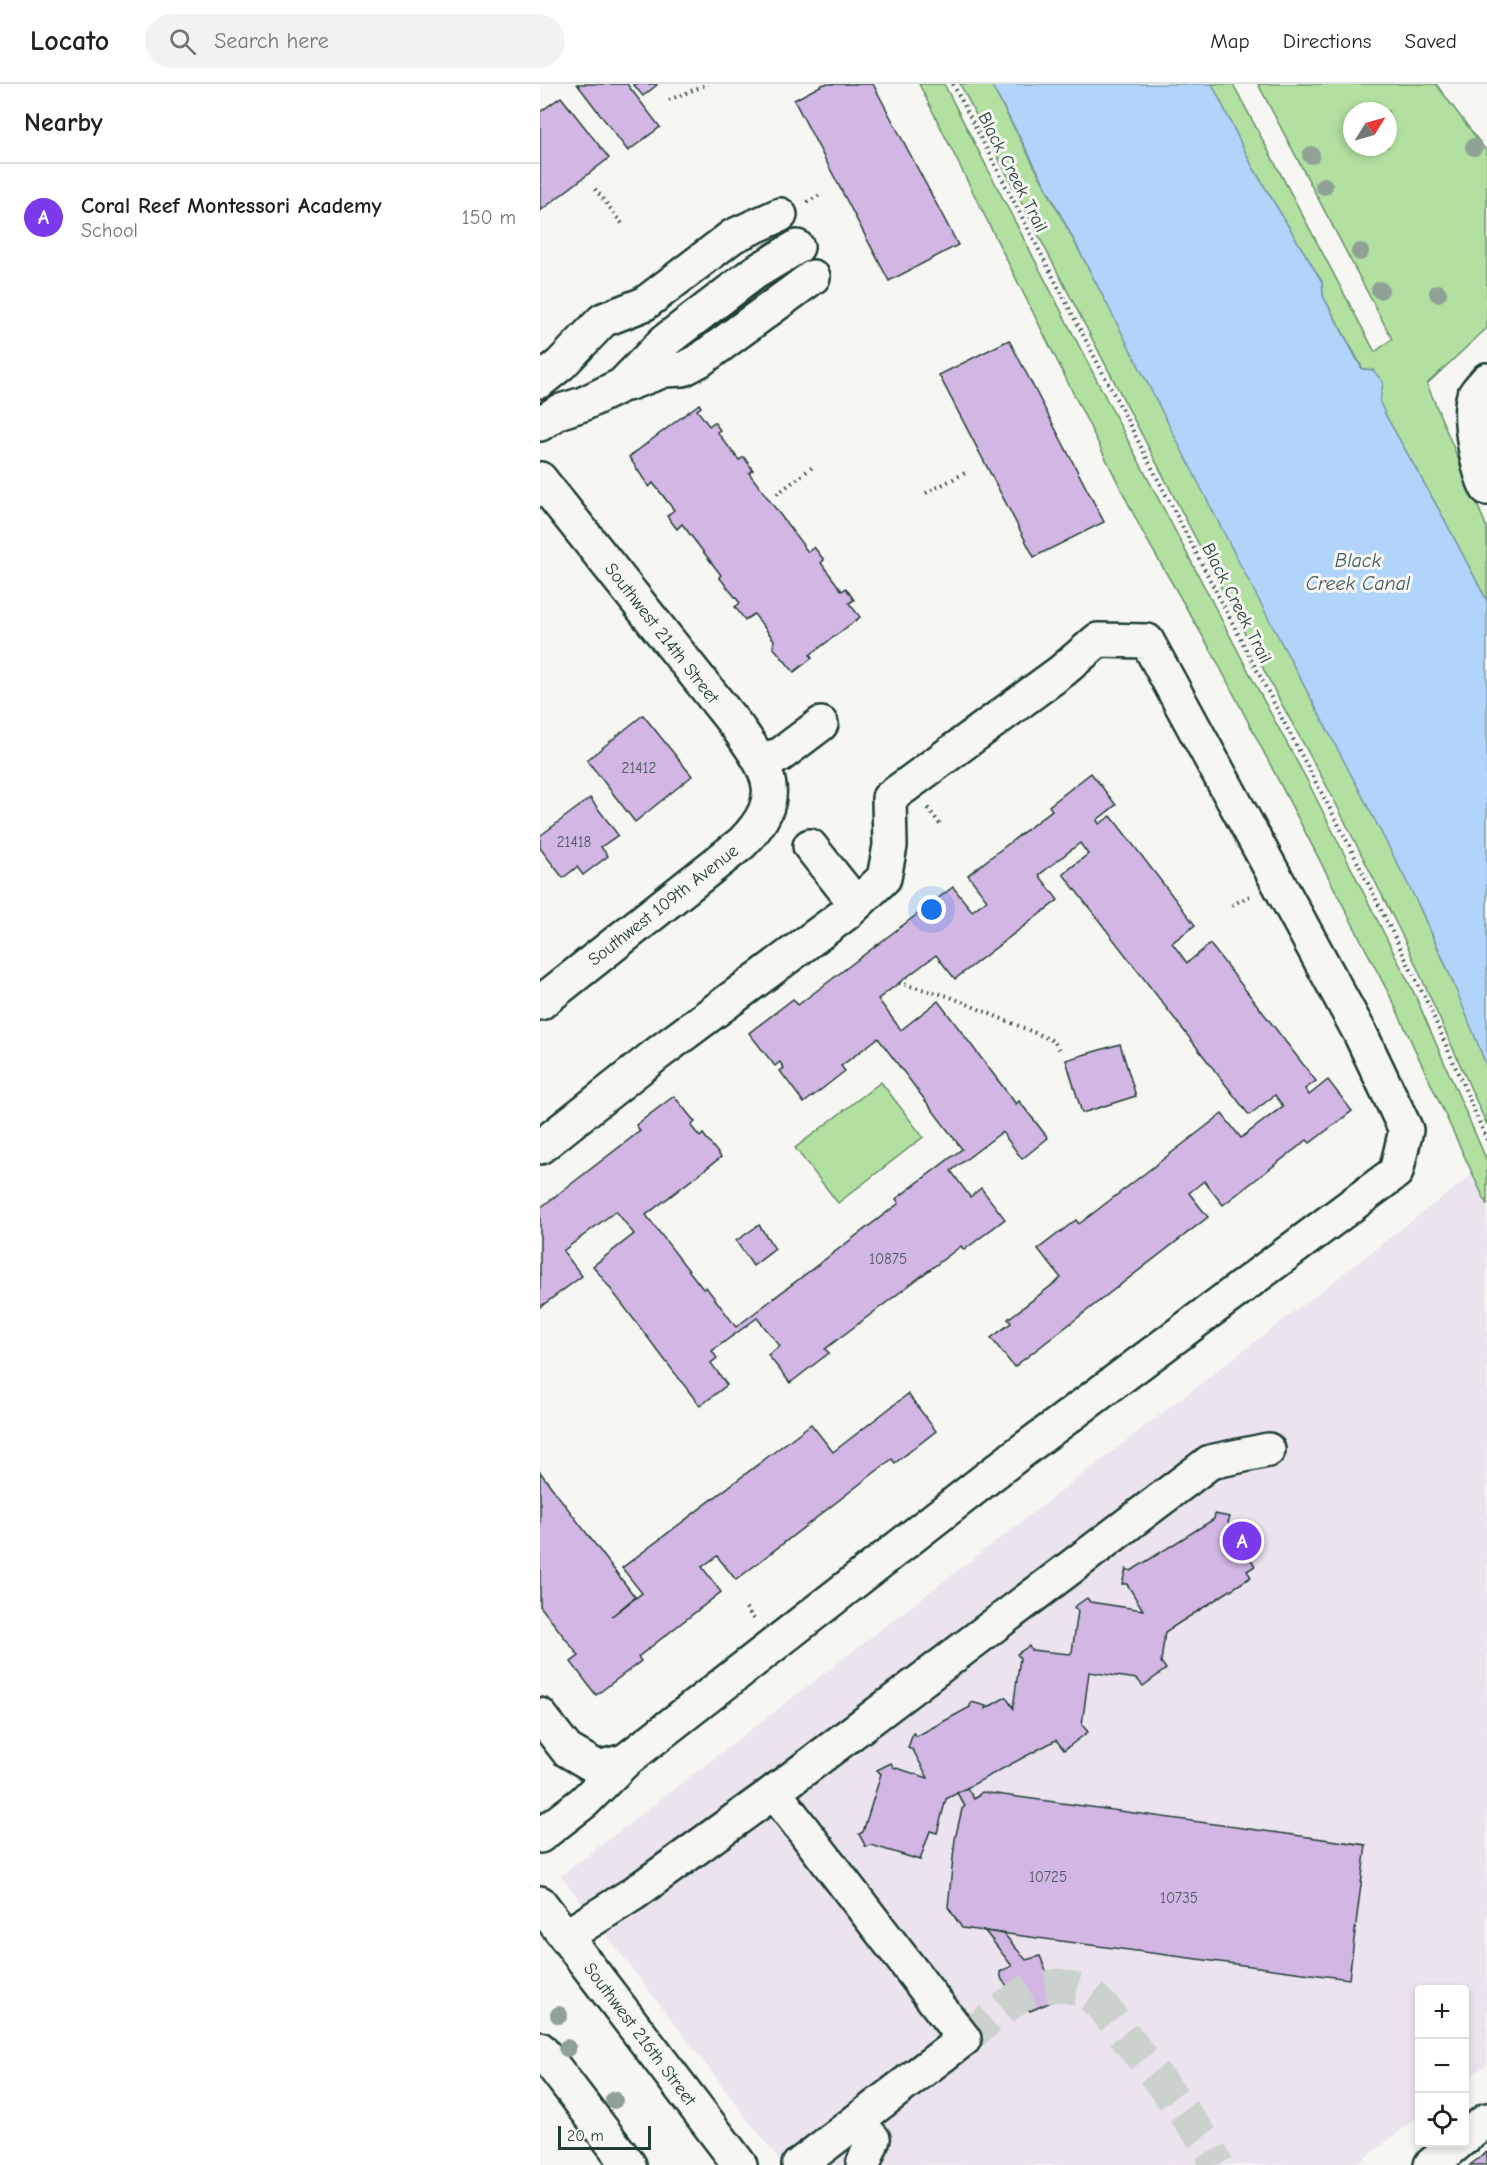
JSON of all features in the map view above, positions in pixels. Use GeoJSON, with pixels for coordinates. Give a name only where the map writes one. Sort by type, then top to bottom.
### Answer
{"type":"FeatureCollection","features":[{"type":"Feature","properties":{"kind":"street"},"geometry":{"type":"LineString","coordinates":[[540,381],[561,364],[603,320],[644,304],[733,236],[780,215]]}},
{"type":"Feature","properties":{"kind":"street"},"geometry":{"type":"LineString","coordinates":[[622,385],[665,341],[754,273],[797,247]]}},
{"type":"Feature","properties":{"kind":"street"},"geometry":{"type":"LineString","coordinates":[[540,424],[558,412],[583,404],[622,385],[665,370],[683,369],[700,360],[813,277]]}},
{"type":"Feature","properties":{"kind":"street"},"geometry":{"type":"LineString","coordinates":[[615,315],[630,317],[642,326],[649,338],[650,357]]}},
{"type":"Feature","properties":{"kind":"street"},"geometry":{"type":"LineString","coordinates":[[1482,391],[1474,437],[1481,476],[1487,488]]}},
{"type":"Feature","properties":{"kind":"street","name":"Southwest 214th Street"},"geometry":{"type":"LineString","coordinates":[[540,479],[738,728],[760,760],[767,778],[769,794]]}},
{"type":"Feature","properties":{"kind":"street"},"geometry":{"type":"LineString","coordinates":[[540,1147],[657,1054],[856,904],[884,878],[890,846],[889,798],[1062,671],[1098,640],[1147,641],[1360,1033],[1406,1130],[1396,1172],[1018,1454],[625,1761],[584,1803],[540,1836]]}},
{"type":"Feature","properties":{"kind":"street"},"geometry":{"type":"LineString","coordinates":[[760,760],[780,755],[815,728]]}},
{"type":"Feature","properties":{"kind":"street","name":"Southwest 109th Avenue"},"geometry":{"type":"LineString","coordinates":[[540,1003],[742,843],[761,821],[767,808],[769,794]]}},
{"type":"Feature","properties":{"kind":"street"},"geometry":{"type":"LineString","coordinates":[[810,846],[856,904]]}},
{"type":"Feature","properties":{"kind":"street"},"geometry":{"type":"LineString","coordinates":[[566,1936],[633,1894],[774,1792],[1210,1462],[1268,1450]]}},
{"type":"Feature","properties":{"kind":"street"},"geometry":{"type":"LineString","coordinates":[[540,1715],[567,1750],[598,1768],[625,1761]]}},
{"type":"Feature","properties":{"kind":"street"},"geometry":{"type":"LineString","coordinates":[[774,1792],[964,2039],[799,2165]]}},
{"type":"Feature","properties":{"kind":"street","name":"Southwest 216th Street"},"geometry":{"type":"LineString","coordinates":[[540,1903],[740,2165]]}},
{"type":"Feature","properties":{"kind":"street"},"geometry":{"type":"LineString","coordinates":[[540,2049],[629,2165]]}},
{"type":"Feature","properties":{"kind":"street"},"geometry":{"type":"LineString","coordinates":[[1469,2134],[1487,2120]]}},
{"type":"Feature","properties":{"kind":"street"},"geometry":{"type":"LineString","coordinates":[[854,2123],[873,2139],[863,2165]]}},
{"type":"Feature","properties":{"kind":"street"},"geometry":{"type":"LineString","coordinates":[[1431,2165],[1453,2147]]}},
{"type":"Feature","properties":{"kind":"path"},"geometry":{"type":"LineString","coordinates":[[669,100],[708,84]]}},
{"type":"Feature","properties":{"kind":"path","name":"Black Creek Trail"},"geometry":{"type":"LineString","coordinates":[[953,84],[1344,835],[1428,1004],[1487,1140]]}},
{"type":"Feature","properties":{"kind":"path"},"geometry":{"type":"LineString","coordinates":[[595,189],[624,226]]}},
{"type":"Feature","properties":{"kind":"path"},"geometry":{"type":"LineString","coordinates":[[777,494],[814,466]]}},
{"type":"Feature","properties":{"kind":"path"},"geometry":{"type":"LineString","coordinates":[[926,493],[967,472]]}},
{"type":"Feature","properties":{"kind":"path"},"geometry":{"type":"LineString","coordinates":[[899,983],[948,996],[1054,1041],[1061,1052]]}},
{"type":"Feature","properties":{"kind":"shaded area"},"geometry":{"type":"Polygon","coordinates":[[[1473,1174],[1487,1205],[1487,2064],[1469,2078],[1469,1985],[1415,1985],[1415,2119],[1356,2165],[783,2165],[561,1876],[1473,1174]]]}},
{"type":"Feature","properties":{"kind":"green space"},"geometry":{"type":"Polygon","coordinates":[[[919,84],[944,84],[1308,782],[1415,995],[1487,1161],[1487,1205],[1392,1000],[1213,654],[1143,533],[919,84]]]}},
{"type":"Feature","properties":{"kind":"green space"},"geometry":{"type":"Polygon","coordinates":[[[960,84],[991,84],[1156,396],[1241,565],[1414,895],[1458,993],[1487,1067],[1487,1125],[1406,943],[1330,792],[1281,703],[960,84]]]}},
{"type":"Feature","properties":{"kind":"green space"},"geometry":{"type":"Polygon","coordinates":[[[1212,84],[1233,84],[1375,352],[1392,339],[1258,84],[1436,84],[1487,152],[1487,328],[1427,384],[1487,528],[1487,601],[1379,402],[1381,394],[1373,370],[1363,369],[1323,296],[1322,282],[1252,166],[1212,84]]]}},
{"type":"Feature","properties":{"kind":"green space"},"geometry":{"type":"Polygon","coordinates":[[[881,1082],[923,1137],[838,1203],[795,1148],[881,1082]]]}},
{"type":"Feature","properties":{"kind":"water","name":"Black Creek Canal"},"geometry":{"type":"Polygon","coordinates":[[[991,84],[1212,84],[1252,166],[1322,282],[1323,296],[1362,369],[1373,370],[1383,382],[1380,402],[1385,414],[1487,601],[1487,1067],[1443,958],[1413,894],[991,84]]]}},
{"type":"Feature","properties":{"kind":"building"},"geometry":{"type":"Polygon","coordinates":[[[577,84],[627,84],[660,127],[628,151],[577,84]]]}},
{"type":"Feature","properties":{"kind":"building"},"geometry":{"type":"Polygon","coordinates":[[[633,84],[656,84],[657,85],[643,96],[633,84]]]}},
{"type":"Feature","properties":{"kind":"building"},"geometry":{"type":"Polygon","coordinates":[[[824,84],[873,84],[958,245],[889,281],[794,100],[824,84]]]}},
{"type":"Feature","properties":{"kind":"building"},"geometry":{"type":"Polygon","coordinates":[[[561,97],[609,158],[540,211],[540,112],[561,97]]]}},
{"type":"Feature","properties":{"kind":"building"},"geometry":{"type":"Polygon","coordinates":[[[1009,340],[1104,522],[1034,557],[939,375],[1009,340]]]}},
{"type":"Feature","properties":{"kind":"building"},"geometry":{"type":"Polygon","coordinates":[[[699,404],[701,407],[697,410],[709,426],[714,422],[720,430],[717,432],[739,460],[744,457],[753,470],[749,473],[808,552],[814,547],[824,560],[821,563],[842,591],[846,588],[854,600],[849,603],[860,617],[810,655],[812,658],[794,672],[773,647],[774,640],[754,614],[745,620],[735,607],[740,603],[719,577],[721,575],[682,524],[677,529],[667,516],[674,510],[653,483],[649,487],[629,457],[699,404]]]}},
{"type":"Feature","properties":{"kind":"building"},"geometry":{"type":"Polygon","coordinates":[[[643,715],[692,776],[635,822],[587,760],[643,715]]]}},
{"type":"Feature","properties":{"kind":"building"},"geometry":{"type":"Polygon","coordinates":[[[1091,773],[1116,805],[1097,820],[1099,824],[1111,816],[1195,925],[1172,943],[1187,963],[1210,944],[1316,1081],[1305,1089],[1309,1095],[1328,1080],[1352,1111],[1310,1143],[1307,1140],[1223,1205],[1204,1181],[1189,1193],[1208,1217],[1014,1367],[991,1338],[1011,1323],[1008,1319],[1061,1278],[1038,1249],[1076,1220],[1079,1224],[1222,1114],[1241,1138],[1283,1106],[1275,1095],[1249,1115],[1063,874],[1088,854],[1080,843],[1039,875],[1058,900],[955,979],[936,955],[878,999],[901,1030],[938,1001],[1016,1104],[1019,1101],[1048,1138],[1022,1159],[1002,1132],[951,1171],[970,1197],[981,1188],[1005,1219],[964,1250],[961,1246],[825,1349],[829,1353],[790,1383],[768,1355],[780,1346],[757,1318],[712,1351],[717,1358],[711,1363],[727,1385],[700,1406],[593,1266],[634,1234],[616,1211],[563,1251],[582,1276],[540,1307],[540,1208],[640,1131],[636,1125],[674,1096],[695,1122],[691,1126],[700,1137],[703,1134],[721,1157],[646,1215],[703,1289],[706,1287],[736,1327],[899,1203],[896,1199],[962,1149],[878,1038],[841,1066],[845,1071],[804,1103],[780,1071],[784,1068],[780,1062],[775,1066],[749,1033],[793,999],[798,1005],[953,887],[972,911],[987,900],[968,875],[1052,810],[1049,806],[1091,773]]]}},
{"type":"Feature","properties":{"kind":"building"},"geometry":{"type":"Polygon","coordinates":[[[590,798],[618,835],[601,847],[608,856],[583,875],[577,867],[563,878],[540,848],[540,836],[590,798]]]}},
{"type":"Feature","properties":{"kind":"building"},"geometry":{"type":"Polygon","coordinates":[[[1120,1044],[1136,1096],[1082,1113],[1066,1060],[1120,1044]]]}},
{"type":"Feature","properties":{"kind":"building"},"geometry":{"type":"Polygon","coordinates":[[[759,1225],[775,1249],[753,1266],[736,1241],[759,1225]]]}},
{"type":"Feature","properties":{"kind":"building"},"geometry":{"type":"Polygon","coordinates":[[[908,1394],[936,1431],[895,1463],[892,1459],[736,1580],[717,1556],[702,1567],[721,1592],[638,1657],[641,1661],[596,1695],[571,1662],[579,1656],[540,1606],[540,1472],[635,1597],[612,1616],[642,1593],[622,1568],[811,1424],[833,1452],[908,1394]]]}},
{"type":"Feature","properties":{"kind":"building"},"geometry":{"type":"Polygon","coordinates":[[[1215,1514],[1230,1517],[1228,1522],[1255,1566],[1247,1571],[1251,1577],[1165,1632],[1161,1662],[1166,1669],[1143,1686],[1137,1679],[1089,1672],[1082,1725],[1088,1732],[1064,1750],[1056,1740],[946,1799],[937,1833],[930,1831],[920,1860],[871,1845],[866,1847],[859,1834],[863,1832],[881,1774],[877,1770],[891,1763],[893,1767],[928,1778],[913,1750],[908,1748],[913,1733],[917,1736],[970,1707],[971,1702],[986,1706],[985,1709],[1006,1697],[1013,1708],[1020,1658],[1017,1654],[1029,1646],[1031,1650],[1070,1654],[1078,1611],[1074,1607],[1087,1598],[1090,1602],[1143,1610],[1127,1584],[1122,1584],[1126,1569],[1131,1571],[1214,1519],[1215,1514]]]}},
{"type":"Feature","properties":{"kind":"building"},"geometry":{"type":"Polygon","coordinates":[[[967,1788],[974,1799],[982,1792],[1366,1845],[1349,1979],[962,1928],[948,1907],[955,1839],[962,1809],[965,1806],[957,1793],[967,1788]]]}},
{"type":"Feature","properties":{"kind":"building"},"geometry":{"type":"Polygon","coordinates":[[[985,1931],[1004,1934],[1026,1960],[1040,1956],[1058,1999],[1030,2011],[1002,1980],[1000,1972],[1012,1966],[985,1931]]]}},
{"type":"Feature","properties":{"kind":"building"},"geometry":{"type":"Polygon","coordinates":[[[1487,2152],[1487,2165],[1470,2165],[1487,2152]]]}},
{"type":"Feature","properties":{"kind":"tunnel"},"geometry":{"type":"LineString","coordinates":[[964,2039],[1022,1994],[1036,1988],[1059,1985],[1085,1991],[1104,2008],[1207,2143],[1217,2165]]}},
{"type":"Feature","properties":{"kind":"place","name":"Coral Reef Montessori Academy"},"geometry":{"type":"Point","coordinates":[1242,1541]}}]}
